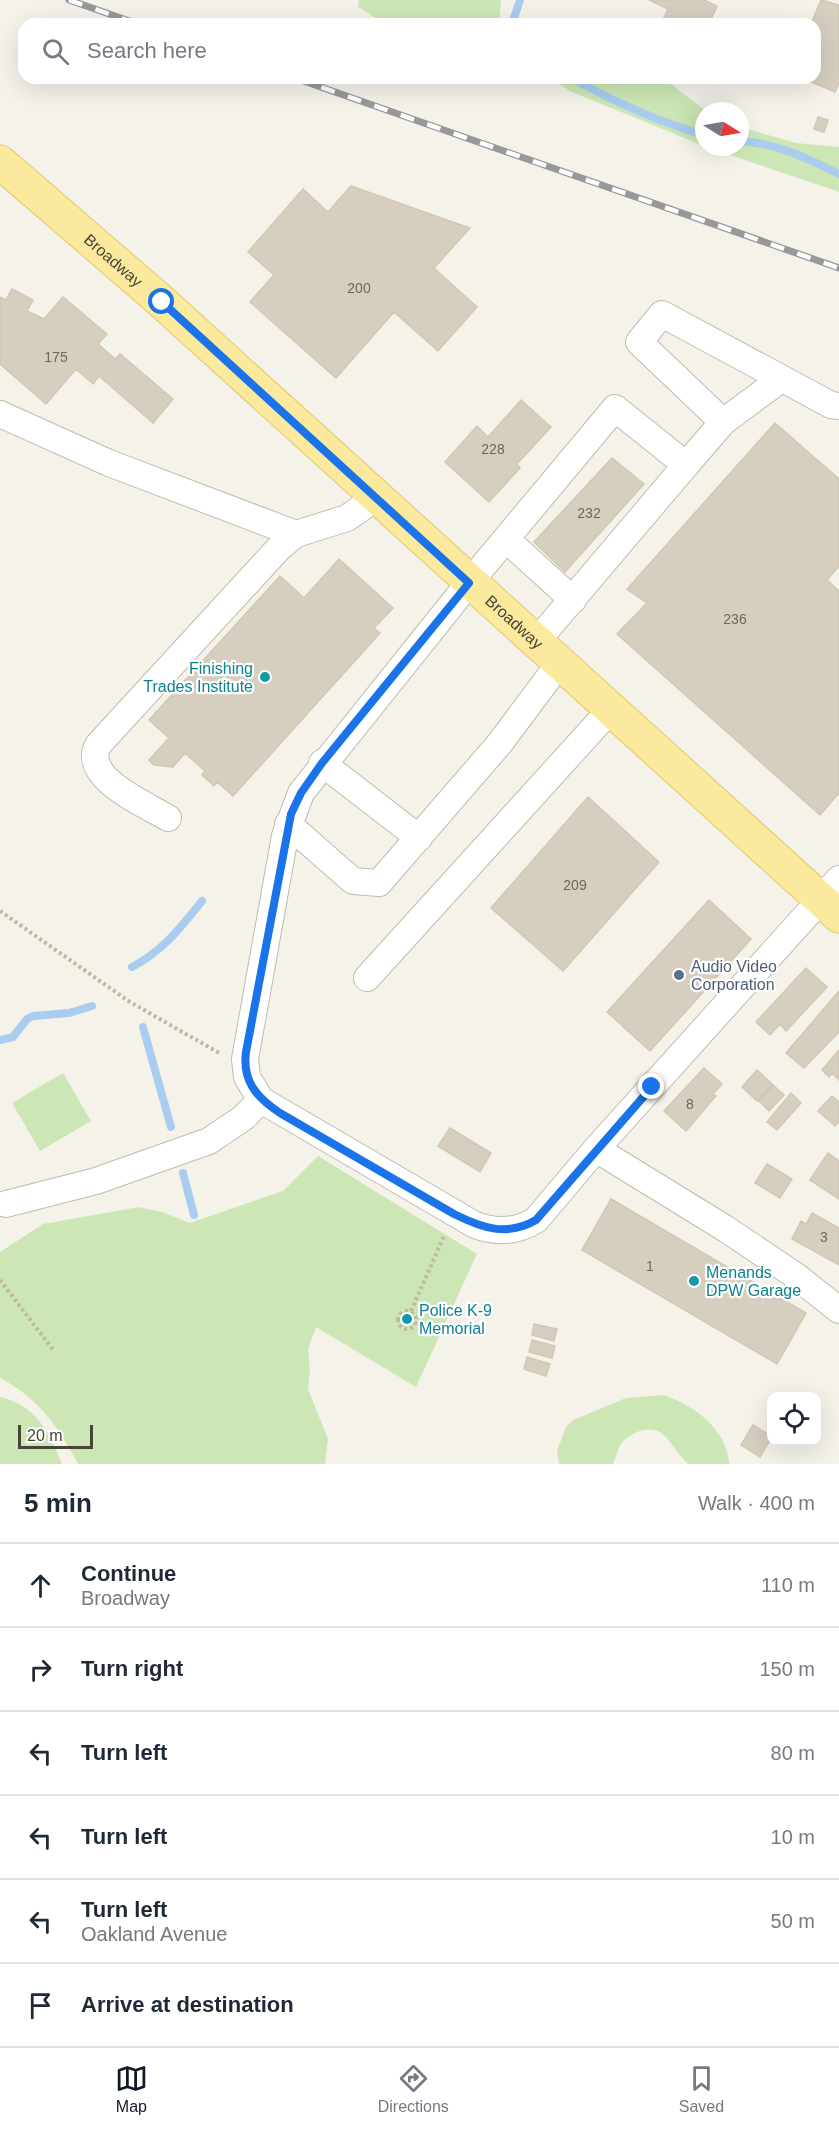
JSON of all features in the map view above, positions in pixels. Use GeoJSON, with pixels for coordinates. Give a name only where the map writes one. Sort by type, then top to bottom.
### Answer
{"type":"FeatureCollection","features":[{"type":"Feature","properties":{"kind":"main road","name":"Broadway"},"geometry":{"type":"LineString","coordinates":[[0,162],[162,302],[610,709],[833,898]]}},
{"type":"Feature","properties":{"kind":"street"},"geometry":{"type":"LineString","coordinates":[[723,422],[639,342],[662,315],[831,405],[839,406]]}},
{"type":"Feature","properties":{"kind":"street"},"geometry":{"type":"LineString","coordinates":[[288,824],[353,881],[379,883],[500,743],[573,600],[723,422],[781,379]]}},
{"type":"Feature","properties":{"kind":"street"},"geometry":{"type":"LineString","coordinates":[[686,465],[615,408],[322,763],[301,793],[288,824],[245,1059],[247,1077],[261,1100],[454,1214],[475,1225],[494,1230],[518,1229],[536,1220],[596,1149],[833,898]]}},
{"type":"Feature","properties":{"kind":"street"},"geometry":{"type":"LineString","coordinates":[[0,414],[109,463],[296,534]]}},
{"type":"Feature","properties":{"kind":"street"},"geometry":{"type":"LineString","coordinates":[[168,818],[102,777],[95,762],[96,750],[256,573],[296,534],[347,518],[377,497]]}},
{"type":"Feature","properties":{"kind":"street"},"geometry":{"type":"LineString","coordinates":[[506,539],[573,600]]}},
{"type":"Feature","properties":{"kind":"street"},"geometry":{"type":"LineString","coordinates":[[367,978],[610,709]]}},
{"type":"Feature","properties":{"kind":"street"},"geometry":{"type":"LineString","coordinates":[[322,763],[419,838]]}},
{"type":"Feature","properties":{"kind":"street"},"geometry":{"type":"LineString","coordinates":[[6,1204],[96,1181],[209,1141],[243,1118],[261,1100]]}},
{"type":"Feature","properties":{"kind":"street"},"geometry":{"type":"LineString","coordinates":[[596,1149],[726,1229],[796,1276],[839,1310]]}},
{"type":"Feature","properties":{"kind":"path"},"geometry":{"type":"LineString","coordinates":[[0,910],[130,1002],[206,1047],[227,1056],[245,1059]]}},
{"type":"Feature","properties":{"kind":"path"},"geometry":{"type":"LineString","coordinates":[[411,1311],[454,1214]]}},
{"type":"Feature","properties":{"kind":"path"},"geometry":{"type":"LineString","coordinates":[[0,1280],[54,1351]]}},
{"type":"Feature","properties":{"kind":"path"},"geometry":{"type":"LineString","coordinates":[[411,1311],[416,1318],[414,1325],[403,1328],[398,1321],[399,1314],[411,1311]]}},
{"type":"Feature","properties":{"kind":"green space"},"geometry":{"type":"Polygon","coordinates":[[[359,0],[501,0],[500,18],[375,18],[358,7],[359,0]]]}},
{"type":"Feature","properties":{"kind":"green space"},"geometry":{"type":"Polygon","coordinates":[[[559,84],[671,84],[695,103],[695,142],[570,91],[559,84]]]}},
{"type":"Feature","properties":{"kind":"green space"},"geometry":{"type":"Polygon","coordinates":[[[749,130],[796,143],[839,147],[839,192],[733,156],[749,156],[749,130]]]}},
{"type":"Feature","properties":{"kind":"green space"},"geometry":{"type":"Polygon","coordinates":[[[63,1073],[91,1121],[40,1151],[12,1103],[63,1073]]]}},
{"type":"Feature","properties":{"kind":"green space"},"geometry":{"type":"Polygon","coordinates":[[[318,1156],[477,1254],[416,1387],[316,1327],[308,1349],[310,1370],[308,1389],[328,1439],[325,1464],[78,1464],[63,1437],[46,1414],[25,1395],[0,1378],[0,1252],[43,1224],[139,1207],[162,1212],[190,1223],[283,1191],[318,1156]]]}},
{"type":"Feature","properties":{"kind":"green space"},"geometry":{"type":"Polygon","coordinates":[[[663,1395],[696,1412],[715,1429],[727,1451],[729,1464],[688,1464],[664,1435],[648,1429],[637,1432],[622,1442],[613,1464],[559,1464],[557,1451],[566,1427],[573,1420],[626,1398],[663,1395]]]}},
{"type":"Feature","properties":{"kind":"green space"},"geometry":{"type":"Polygon","coordinates":[[[0,1397],[23,1406],[40,1422],[47,1431],[62,1464],[0,1464],[0,1397]]]}},
{"type":"Feature","properties":{"kind":"building"},"geometry":{"type":"Polygon","coordinates":[[[649,0],[704,0],[717,6],[712,18],[664,18],[668,9],[649,0]]]}},
{"type":"Feature","properties":{"kind":"building"},"geometry":{"type":"Polygon","coordinates":[[[821,0],[839,5],[839,83],[835,92],[816,84],[821,84],[821,18],[814,18],[821,0]]]}},
{"type":"Feature","properties":{"kind":"building"},"geometry":{"type":"Polygon","coordinates":[[[818,117],[828,120],[824,132],[814,129],[818,117]]]}},
{"type":"Feature","properties":{"kind":"building"},"geometry":{"type":"Polygon","coordinates":[[[351,186],[470,228],[434,268],[477,307],[438,351],[394,312],[336,378],[250,302],[274,275],[248,252],[303,189],[328,212],[351,186]]]}},
{"type":"Feature","properties":{"kind":"building"},"geometry":{"type":"Polygon","coordinates":[[[12,289],[33,300],[27,311],[44,319],[63,297],[107,334],[98,344],[115,359],[120,354],[173,399],[153,423],[99,376],[93,384],[76,369],[46,404],[0,364],[0,297],[6,300],[12,289]]]}},
{"type":"Feature","properties":{"kind":"building"},"geometry":{"type":"Polygon","coordinates":[[[521,400],[551,427],[517,464],[520,468],[489,502],[445,462],[477,426],[488,437],[521,400]]]}},
{"type":"Feature","properties":{"kind":"building"},"geometry":{"type":"Polygon","coordinates":[[[775,423],[839,479],[839,566],[827,580],[839,591],[839,793],[820,815],[617,634],[647,603],[627,589],[775,423]]]}},
{"type":"Feature","properties":{"kind":"building"},"geometry":{"type":"Polygon","coordinates":[[[612,458],[644,484],[565,572],[534,542],[612,458]]]}},
{"type":"Feature","properties":{"kind":"building","name":"Finishing Trades Institute"},"geometry":{"type":"Polygon","coordinates":[[[339,559],[393,608],[374,628],[380,633],[233,796],[217,782],[214,786],[202,775],[205,771],[185,753],[173,767],[154,765],[149,760],[169,738],[149,720],[280,576],[304,598],[339,559]]]}},
{"type":"Feature","properties":{"kind":"building"},"geometry":{"type":"Polygon","coordinates":[[[588,797],[659,862],[563,971],[491,908],[588,797]]]}},
{"type":"Feature","properties":{"kind":"building","name":"Audio Video Corporation"},"geometry":{"type":"Polygon","coordinates":[[[709,900],[751,939],[650,1051],[607,1012],[709,900]]]}},
{"type":"Feature","properties":{"kind":"building"},"geometry":{"type":"Polygon","coordinates":[[[806,968],[827,987],[786,1031],[780,1024],[770,1035],[756,1022],[806,968]]]}},
{"type":"Feature","properties":{"kind":"building"},"geometry":{"type":"Polygon","coordinates":[[[839,991],[839,1032],[804,1068],[786,1053],[839,991]]]}},
{"type":"Feature","properties":{"kind":"building"},"geometry":{"type":"Polygon","coordinates":[[[839,1050],[839,1080],[832,1073],[829,1077],[822,1070],[839,1050]]]}},
{"type":"Feature","properties":{"kind":"building"},"geometry":{"type":"Polygon","coordinates":[[[704,1068],[722,1084],[713,1094],[716,1096],[686,1131],[664,1111],[704,1068]]]}},
{"type":"Feature","properties":{"kind":"building"},"geometry":{"type":"Polygon","coordinates":[[[757,1070],[772,1084],[757,1101],[742,1087],[757,1070]]]}},
{"type":"Feature","properties":{"kind":"building"},"geometry":{"type":"Polygon","coordinates":[[[773,1085],[784,1095],[769,1111],[759,1101],[773,1085]]]}},
{"type":"Feature","properties":{"kind":"building"},"geometry":{"type":"Polygon","coordinates":[[[791,1093],[801,1103],[777,1130],[767,1122],[791,1093]]]}},
{"type":"Feature","properties":{"kind":"building"},"geometry":{"type":"Polygon","coordinates":[[[832,1096],[839,1102],[839,1122],[835,1126],[818,1111],[832,1096]]]}},
{"type":"Feature","properties":{"kind":"building"},"geometry":{"type":"Polygon","coordinates":[[[450,1128],[491,1153],[480,1172],[438,1146],[450,1128]]]}},
{"type":"Feature","properties":{"kind":"building"},"geometry":{"type":"Polygon","coordinates":[[[828,1153],[839,1161],[839,1199],[810,1180],[828,1153]]]}},
{"type":"Feature","properties":{"kind":"building"},"geometry":{"type":"Polygon","coordinates":[[[767,1164],[792,1179],[780,1198],[755,1183],[767,1164]]]}},
{"type":"Feature","properties":{"kind":"building","name":"Menands DPW Garage"},"geometry":{"type":"Polygon","coordinates":[[[611,1199],[806,1313],[777,1364],[582,1250],[611,1199]]]}},
{"type":"Feature","properties":{"kind":"building"},"geometry":{"type":"Polygon","coordinates":[[[812,1213],[839,1228],[839,1265],[792,1239],[801,1221],[806,1224],[812,1213]]]}},
{"type":"Feature","properties":{"kind":"building"},"geometry":{"type":"Polygon","coordinates":[[[534,1324],[557,1329],[554,1341],[532,1335],[534,1324]]]}},
{"type":"Feature","properties":{"kind":"building"},"geometry":{"type":"Polygon","coordinates":[[[532,1340],[555,1346],[552,1358],[529,1352],[532,1340]]]}},
{"type":"Feature","properties":{"kind":"building"},"geometry":{"type":"Polygon","coordinates":[[[527,1357],[550,1364],[546,1376],[524,1369],[527,1357]]]}},
{"type":"Feature","properties":{"kind":"building"},"geometry":{"type":"Polygon","coordinates":[[[753,1425],[767,1434],[767,1445],[760,1457],[741,1445],[753,1425]]]}},
{"type":"Feature","properties":{"kind":"waterway"},"geometry":{"type":"LineString","coordinates":[[514,18],[520,0]]}},
{"type":"Feature","properties":{"kind":"waterway"},"geometry":{"type":"LineString","coordinates":[[583,84],[636,110],[695,132]]}},
{"type":"Feature","properties":{"kind":"waterway"},"geometry":{"type":"LineString","coordinates":[[749,142],[779,148],[839,174]]}},
{"type":"Feature","properties":{"kind":"waterway"},"geometry":{"type":"LineString","coordinates":[[132,967],[162,946],[202,901]]}},
{"type":"Feature","properties":{"kind":"waterway"},"geometry":{"type":"LineString","coordinates":[[0,1040],[13,1037],[27,1019],[33,1016],[69,1013],[92,1006]]}},
{"type":"Feature","properties":{"kind":"waterway"},"geometry":{"type":"LineString","coordinates":[[143,1027],[171,1127]]}},
{"type":"Feature","properties":{"kind":"waterway"},"geometry":{"type":"LineString","coordinates":[[183,1173],[194,1215]]}},
{"type":"Feature","properties":{"kind":"railway"},"geometry":{"type":"LineString","coordinates":[[69,0],[121,18]]}},
{"type":"Feature","properties":{"kind":"railway"},"geometry":{"type":"LineString","coordinates":[[312,84],[839,268]]}},
{"type":"Feature","properties":{"kind":"place","name":"Finishing Trades Institute"},"geometry":{"type":"Point","coordinates":[265,677]}},
{"type":"Feature","properties":{"kind":"place","name":"Audio Video Corporation"},"geometry":{"type":"Point","coordinates":[679,975]}},
{"type":"Feature","properties":{"kind":"place","name":"Menands DPW Garage"},"geometry":{"type":"Point","coordinates":[694,1281]}},
{"type":"Feature","properties":{"kind":"place","name":"Police K-9 Memorial"},"geometry":{"type":"Point","coordinates":[407,1319]}},
{"type":"Feature","properties":{"kind":"route"},"geometry":{"type":"LineString","coordinates":[[162,302],[469,583],[322,763],[307,783],[291,814],[285,836],[245,1059],[247,1077],[252,1089],[261,1100],[280,1113],[454,1214],[486,1229],[510,1230],[527,1226],[536,1220],[652,1087]]}}]}
